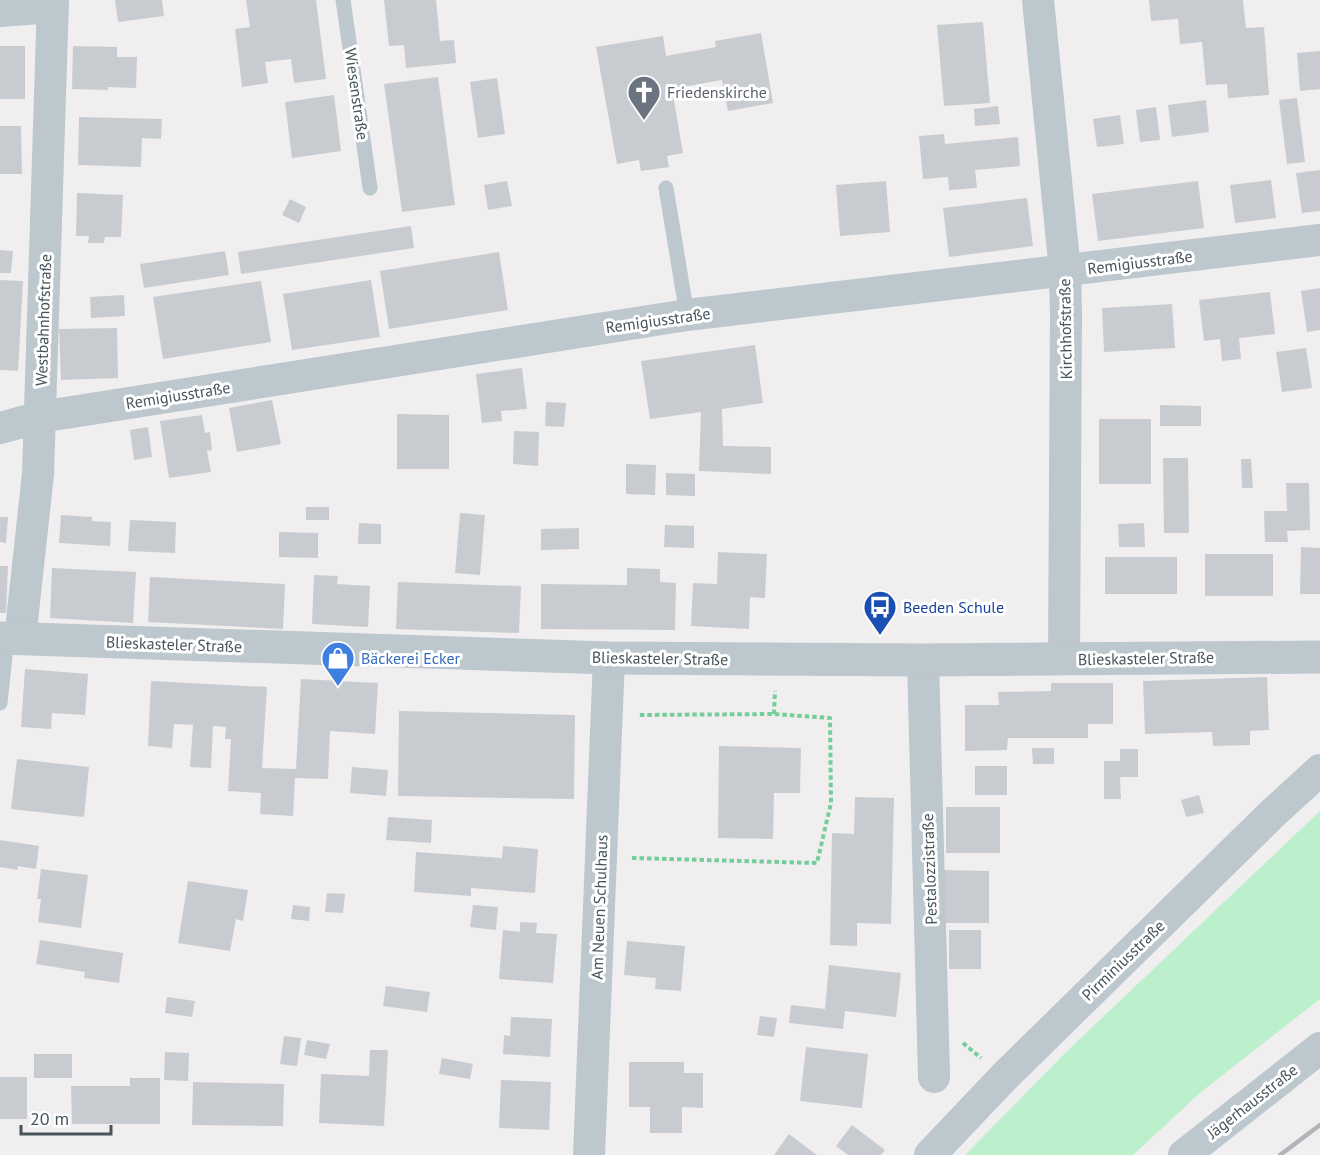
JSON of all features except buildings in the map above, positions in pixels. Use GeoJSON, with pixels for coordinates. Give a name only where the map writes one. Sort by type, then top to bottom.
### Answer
{"type":"FeatureCollection","features":[{"type":"Feature","properties":{"kind":"street","name":"Kirchhofstraße"},"geometry":{"type":"LineString","coordinates":[[1038,0],[1065,271],[1064,659]]}},
{"type":"Feature","properties":{"kind":"street"},"geometry":{"type":"LineString","coordinates":[[0,11],[53,3]]}},
{"type":"Feature","properties":{"kind":"street","name":"Westbahnhofstraße"},"geometry":{"type":"LineString","coordinates":[[9,638],[38,474],[53,3]]}},
{"type":"Feature","properties":{"kind":"street","name":"Remigiusstraße"},"geometry":{"type":"LineString","coordinates":[[0,428],[40,417],[687,315],[1320,240]]}},
{"type":"Feature","properties":{"kind":"street","name":"Blieskasteler Straße"},"geometry":{"type":"LineString","coordinates":[[9,638],[609,658],[923,660],[1320,657]]}},
{"type":"Feature","properties":{"kind":"street","name":"Am Neuen Schulhaus"},"geometry":{"type":"LineString","coordinates":[[589,1155],[609,658]]}},
{"type":"Feature","properties":{"kind":"street","name":"Pestalozzistraße"},"geometry":{"type":"LineString","coordinates":[[923,660],[934,1077]]}},
{"type":"Feature","properties":{"kind":"street","name":"Pirminiusstraße"},"geometry":{"type":"LineString","coordinates":[[930,1155],[1004,1077],[1271,815],[1320,770]]}},
{"type":"Feature","properties":{"kind":"street","name":"Jägerhausstraße"},"geometry":{"type":"LineString","coordinates":[[1184,1155],[1320,1048]]}},
{"type":"Feature","properties":{"kind":"lane","name":"Wiesenstraße"},"geometry":{"type":"LineString","coordinates":[[343,0],[370,188]]}},
{"type":"Feature","properties":{"kind":"lane"},"geometry":{"type":"LineString","coordinates":[[666,188],[687,315]]}},
{"type":"Feature","properties":{"kind":"lane"},"geometry":{"type":"LineString","coordinates":[[0,703],[9,638]]}},
{"type":"Feature","properties":{"kind":"path"},"geometry":{"type":"LineString","coordinates":[[602,857],[817,863],[831,803],[830,718],[774,714],[607,716]]}},
{"type":"Feature","properties":{"kind":"path"},"geometry":{"type":"LineString","coordinates":[[933,1018],[1004,1077]]}},
{"type":"Feature","properties":{"kind":"green space"},"geometry":{"type":"Polygon","coordinates":[[[1320,811],[1320,999],[1201,1092],[1133,1155],[965,1155],[1066,1052],[1320,811]]]}},
{"type":"Feature","properties":{"kind":"railway"},"geometry":{"type":"LineString","coordinates":[[1280,1155],[1320,1125]]}},
{"type":"Feature","properties":{"kind":"place","name":"Friedenskirche"},"geometry":{"type":"Point","coordinates":[644,121]}},
{"type":"Feature","properties":{"kind":"place","name":"Beeden Schule"},"geometry":{"type":"Point","coordinates":[880,636]}},
{"type":"Feature","properties":{"kind":"place","name":"Bäckerei Ecker"},"geometry":{"type":"Point","coordinates":[338,687]}}]}
